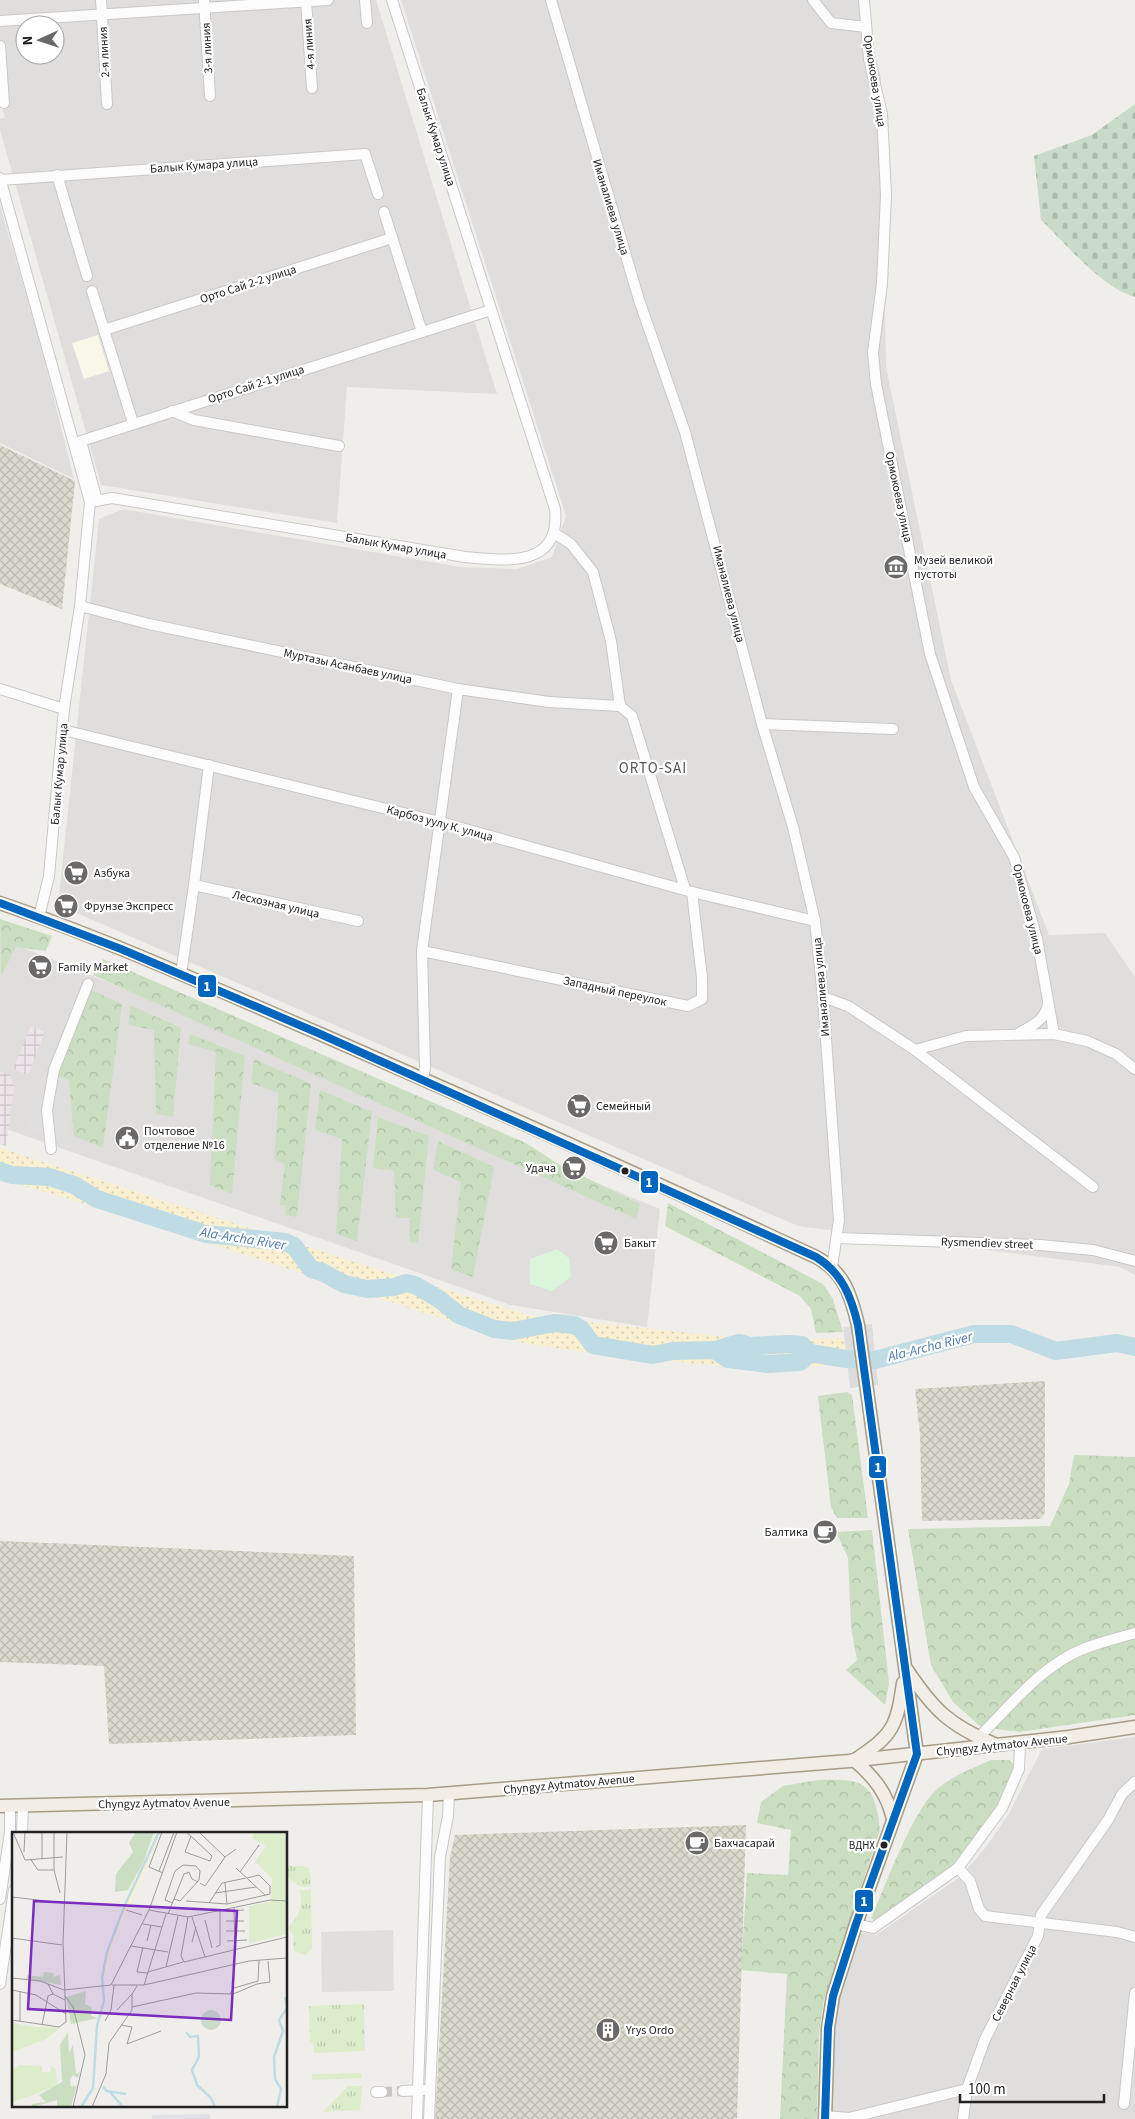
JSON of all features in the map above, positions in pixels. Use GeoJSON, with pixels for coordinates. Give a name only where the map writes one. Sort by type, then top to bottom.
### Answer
{"type":"FeatureCollection","features":[{"type":"Feature","properties":{"kind":"main road"},"geometry":{"type":"LineString","coordinates":[[0,903],[180,974],[424,1079],[816,1256],[832,1267],[846,1284],[858,1325],[917,1754],[841,1967],[830,2014],[825,2118]]}},
{"type":"Feature","properties":{"kind":"main road"},"geometry":{"type":"LineString","coordinates":[[906,1668],[941,1714],[959,1728],[995,1745]]}},
{"type":"Feature","properties":{"kind":"main road"},"geometry":{"type":"LineString","coordinates":[[893,1819],[890,1805],[881,1788],[854,1760],[882,1740],[894,1724],[898,1716],[906,1668]]}},
{"type":"Feature","properties":{"kind":"main road","name":"Chyngyz Aytmatov Avenue"},"geometry":{"type":"LineString","coordinates":[[11,1806],[449,1794],[917,1754],[1020,1743],[1135,1727]]}},
{"type":"Feature","properties":{"kind":"street","name":"2-я линия"},"geometry":{"type":"LineString","coordinates":[[100,0],[107,104]]}},
{"type":"Feature","properties":{"kind":"street"},"geometry":{"type":"LineString","coordinates":[[0,21],[101,15],[204,4],[328,0]]}},
{"type":"Feature","properties":{"kind":"street"},"geometry":{"type":"LineString","coordinates":[[365,0],[366,23]]}},
{"type":"Feature","properties":{"kind":"street","name":"Балык Кумар улица"},"geometry":{"type":"LineString","coordinates":[[39,917],[49,876],[64,709],[80,606],[93,502],[112,498],[465,558],[500,560],[531,556],[548,545],[554,533],[555,509],[392,0]]}},
{"type":"Feature","properties":{"kind":"street","name":"Иманалиева улица"},"geometry":{"type":"LineString","coordinates":[[551,0],[639,300],[686,432],[762,724],[793,826],[815,921],[823,997],[837,1202],[837,1238],[832,1267]]}},
{"type":"Feature","properties":{"kind":"street"},"geometry":{"type":"LineString","coordinates":[[813,0],[831,23],[866,27]]}},
{"type":"Feature","properties":{"kind":"street","name":"Ормокоева улица"},"geometry":{"type":"LineString","coordinates":[[864,0],[869,59],[882,114],[886,195],[882,284],[872,353],[876,384],[930,654],[974,787],[1014,857],[1037,939],[1054,1034]]}},
{"type":"Feature","properties":{"kind":"street","name":"4-я линия"},"geometry":{"type":"LineString","coordinates":[[306,1],[312,88]]}},
{"type":"Feature","properties":{"kind":"street","name":"3-я линия"},"geometry":{"type":"LineString","coordinates":[[204,4],[210,96]]}},
{"type":"Feature","properties":{"kind":"street"},"geometry":{"type":"LineString","coordinates":[[0,46],[4,103]]}},
{"type":"Feature","properties":{"kind":"street","name":"Балык Кумара улица"},"geometry":{"type":"LineString","coordinates":[[0,179],[365,154],[378,194]]}},
{"type":"Feature","properties":{"kind":"street"},"geometry":{"type":"LineString","coordinates":[[57,175],[87,276]]}},
{"type":"Feature","properties":{"kind":"street"},"geometry":{"type":"LineString","coordinates":[[0,179],[93,502]]}},
{"type":"Feature","properties":{"kind":"street"},"geometry":{"type":"LineString","coordinates":[[384,212],[422,332]]}},
{"type":"Feature","properties":{"kind":"street","name":"Орто Сай 2-2 улица"},"geometry":{"type":"LineString","coordinates":[[104,330],[392,238]]}},
{"type":"Feature","properties":{"kind":"street"},"geometry":{"type":"LineString","coordinates":[[92,291],[133,423]]}},
{"type":"Feature","properties":{"kind":"street","name":"Орто Сай 2-1 улица"},"geometry":{"type":"LineString","coordinates":[[93,502],[80,442],[133,423],[491,310]]}},
{"type":"Feature","properties":{"kind":"street"},"geometry":{"type":"LineString","coordinates":[[172,411],[194,420],[339,446]]}},
{"type":"Feature","properties":{"kind":"street"},"geometry":{"type":"LineString","coordinates":[[554,533],[571,544],[593,572],[610,641],[620,706],[632,716],[689,891]]}},
{"type":"Feature","properties":{"kind":"street","name":"Муртазы Асанбаев улица"},"geometry":{"type":"LineString","coordinates":[[80,606],[149,624],[458,689],[548,702],[620,706]]}},
{"type":"Feature","properties":{"kind":"street"},"geometry":{"type":"LineString","coordinates":[[0,688],[64,709]]}},
{"type":"Feature","properties":{"kind":"street"},"geometry":{"type":"LineString","coordinates":[[424,1079],[422,951],[458,689]]}},
{"type":"Feature","properties":{"kind":"street"},"geometry":{"type":"LineString","coordinates":[[762,724],[893,729]]}},
{"type":"Feature","properties":{"kind":"street","name":"Карбоз уулу К. улица"},"geometry":{"type":"LineString","coordinates":[[63,730],[440,822],[689,891],[815,921]]}},
{"type":"Feature","properties":{"kind":"street"},"geometry":{"type":"LineString","coordinates":[[180,974],[194,885],[209,765]]}},
{"type":"Feature","properties":{"kind":"street","name":"Лесхозная улица"},"geometry":{"type":"LineString","coordinates":[[194,885],[358,921]]}},
{"type":"Feature","properties":{"kind":"street","name":"Западный переулок"},"geometry":{"type":"LineString","coordinates":[[422,951],[688,1006],[702,999],[689,891]]}},
{"type":"Feature","properties":{"kind":"street"},"geometry":{"type":"LineString","coordinates":[[51,1149],[47,1110],[54,1070],[88,984]]}},
{"type":"Feature","properties":{"kind":"street"},"geometry":{"type":"LineString","coordinates":[[823,997],[848,1006],[915,1050],[1093,1187]]}},
{"type":"Feature","properties":{"kind":"street"},"geometry":{"type":"LineString","coordinates":[[1016,1034],[1039,1022],[1045,1014],[1048,1005]]}},
{"type":"Feature","properties":{"kind":"street"},"geometry":{"type":"LineString","coordinates":[[915,1050],[966,1036],[1054,1034],[1087,1041],[1116,1054],[1135,1069]]}},
{"type":"Feature","properties":{"kind":"street","name":"Rysmendiev street"},"geometry":{"type":"LineString","coordinates":[[837,1238],[1040,1245],[1093,1250],[1135,1261]]}},
{"type":"Feature","properties":{"kind":"street"},"geometry":{"type":"LineString","coordinates":[[978,1738],[1037,1678],[1064,1659],[1083,1649],[1135,1632]]}},
{"type":"Feature","properties":{"kind":"street"},"geometry":{"type":"LineString","coordinates":[[856,1924],[874,1928],[958,1868],[1002,1808],[1019,1769],[1020,1743]]}},
{"type":"Feature","properties":{"kind":"street","name":"Северная улица"},"geometry":{"type":"LineString","coordinates":[[963,2119],[967,2089],[985,2039],[1038,1936],[1041,1915],[1108,1820],[1122,1794],[1135,1782]]}},
{"type":"Feature","properties":{"kind":"street"},"geometry":{"type":"LineString","coordinates":[[428,2119],[440,1857],[448,1816],[449,1794]]}},
{"type":"Feature","properties":{"kind":"street"},"geometry":{"type":"LineString","coordinates":[[417,2119],[428,1795]]}},
{"type":"Feature","properties":{"kind":"street"},"geometry":{"type":"LineString","coordinates":[[11,1806],[22,1832]]}},
{"type":"Feature","properties":{"kind":"street"},"geometry":{"type":"LineString","coordinates":[[0,1899],[10,1832],[11,1806]]}},
{"type":"Feature","properties":{"kind":"street"},"geometry":{"type":"LineString","coordinates":[[427,1858],[440,1857]]}},
{"type":"Feature","properties":{"kind":"street"},"geometry":{"type":"LineString","coordinates":[[958,1868],[970,1881],[979,1909],[985,1916],[1117,1932],[1135,1937]]}},
{"type":"Feature","properties":{"kind":"street"},"geometry":{"type":"LineString","coordinates":[[0,1984],[12,1903]]}},
{"type":"Feature","properties":{"kind":"street"},"geometry":{"type":"LineString","coordinates":[[1124,2104],[1135,1993]]}},
{"type":"Feature","properties":{"kind":"street"},"geometry":{"type":"LineString","coordinates":[[825,2118],[849,2118],[967,2089]]}},
{"type":"Feature","properties":{"kind":"street"},"geometry":{"type":"LineString","coordinates":[[402,2091],[430,2090]]}},
{"type":"Feature","properties":{"kind":"shaded area"},"geometry":{"type":"Polygon","coordinates":[[[0,0],[376,0],[497,394],[347,387],[337,523],[101,485],[0,130],[0,119],[5,118],[0,100],[0,0]]]}},
{"type":"Feature","properties":{"kind":"shaded area","name":"ORTO-SAI"},"geometry":{"type":"Polygon","coordinates":[[[401,0],[863,0],[881,79],[886,367],[951,680],[1049,935],[1105,933],[1135,977],[1135,1275],[1120,1267],[798,1226],[58,905],[99,519],[123,509],[460,567],[517,569],[552,557],[566,516],[401,0]]]}},
{"type":"Feature","properties":{"kind":"shaded area"},"geometry":{"type":"Polygon","coordinates":[[[0,205],[42,350],[74,479],[0,443],[0,205]]]}},
{"type":"Feature","properties":{"kind":"shaded area"},"geometry":{"type":"Polygon","coordinates":[[[98,335],[109,371],[84,379],[72,343],[98,335]]]}},
{"type":"Feature","properties":{"kind":"shaded area"},"geometry":{"type":"Polygon","coordinates":[[[0,445],[75,481],[62,609],[0,584],[0,445]]]}},
{"type":"Feature","properties":{"kind":"shaded area"},"geometry":{"type":"Polygon","coordinates":[[[0,938],[660,1209],[647,1327],[511,1305],[0,1127],[0,938]]]}},
{"type":"Feature","properties":{"kind":"shaded area"},"geometry":{"type":"Polygon","coordinates":[[[31,1026],[45,1032],[28,1075],[13,1069],[31,1026]]]}},
{"type":"Feature","properties":{"kind":"shaded area"},"geometry":{"type":"Polygon","coordinates":[[[0,1072],[10,1074],[14,1087],[6,1146],[0,1144],[0,1072]]]}},
{"type":"Feature","properties":{"kind":"shaded area"},"geometry":{"type":"Polygon","coordinates":[[[64,1083],[64,1112],[70,1142],[27,1128],[31,1111],[57,1117],[58,1084],[64,1083]]]}},
{"type":"Feature","properties":{"kind":"shaded area"},"geometry":{"type":"Polygon","coordinates":[[[1045,1381],[1045,1513],[1040,1519],[922,1521],[920,1435],[915,1389],[1045,1381]]]}},
{"type":"Feature","properties":{"kind":"shaded area"},"geometry":{"type":"Polygon","coordinates":[[[0,1541],[354,1556],[356,1735],[109,1744],[104,1666],[0,1662],[0,1541]]]}},
{"type":"Feature","properties":{"kind":"shaded area"},"geometry":{"type":"Polygon","coordinates":[[[1135,1737],[1135,2119],[820,2119],[849,1930],[876,1935],[960,1877],[986,1847],[1008,1815],[1042,1749],[1135,1737]]]}},
{"type":"Feature","properties":{"kind":"shaded area"},"geometry":{"type":"Polygon","coordinates":[[[746,1825],[737,2119],[435,2119],[450,1857],[455,1835],[746,1825]]]}},
{"type":"Feature","properties":{"kind":"shaded area"},"geometry":{"type":"Polygon","coordinates":[[[393,1930],[394,1991],[322,1992],[321,1932],[393,1930]]]}},
{"type":"Feature","properties":{"kind":"shaded area"},"geometry":{"type":"Polygon","coordinates":[[[210,2114],[210,2119],[152,2119],[152,2115],[210,2114]]]}},
{"type":"Feature","properties":{"kind":"green space"},"geometry":{"type":"Polygon","coordinates":[[[1135,104],[1135,297],[1110,285],[1097,275],[1041,220],[1034,156],[1092,135],[1135,104]]]}},
{"type":"Feature","properties":{"kind":"green space"},"geometry":{"type":"Polygon","coordinates":[[[0,919],[52,936],[46,951],[16,947],[1,976],[0,919]]]}},
{"type":"Feature","properties":{"kind":"green space"},"geometry":{"type":"Polygon","coordinates":[[[103,959],[526,1143],[558,1164],[640,1204],[636,1219],[93,975],[103,959]]]}},
{"type":"Feature","properties":{"kind":"green space"},"geometry":{"type":"Polygon","coordinates":[[[91,990],[122,1004],[103,1148],[74,1136],[69,1080],[58,1076],[91,990]]]}},
{"type":"Feature","properties":{"kind":"green space"},"geometry":{"type":"Polygon","coordinates":[[[130,1005],[181,1028],[173,1117],[156,1114],[154,1030],[129,1025],[130,1005]]]}},
{"type":"Feature","properties":{"kind":"green space"},"geometry":{"type":"Polygon","coordinates":[[[190,1034],[245,1056],[232,1194],[210,1185],[216,1052],[188,1044],[190,1034]]]}},
{"type":"Feature","properties":{"kind":"green space"},"geometry":{"type":"Polygon","coordinates":[[[254,1059],[311,1084],[297,1217],[285,1215],[286,1206],[280,1205],[285,1164],[274,1159],[279,1093],[251,1083],[254,1059]]]}},
{"type":"Feature","properties":{"kind":"green space"},"geometry":{"type":"Polygon","coordinates":[[[320,1090],[372,1112],[357,1241],[336,1234],[342,1139],[315,1130],[320,1090]]]}},
{"type":"Feature","properties":{"kind":"green space"},"geometry":{"type":"Polygon","coordinates":[[[378,1117],[429,1136],[418,1243],[409,1242],[410,1218],[396,1218],[394,1171],[373,1168],[378,1117]]]}},
{"type":"Feature","properties":{"kind":"green space"},"geometry":{"type":"Polygon","coordinates":[[[438,1141],[494,1167],[473,1277],[451,1269],[461,1182],[433,1170],[438,1141]]]}},
{"type":"Feature","properties":{"kind":"green space"},"geometry":{"type":"Polygon","coordinates":[[[668,1203],[823,1284],[833,1299],[843,1332],[816,1333],[811,1309],[800,1296],[665,1226],[668,1203]]]}},
{"type":"Feature","properties":{"kind":"green space"},"geometry":{"type":"Polygon","coordinates":[[[557,1249],[569,1258],[571,1277],[552,1291],[530,1284],[530,1259],[557,1249]]]}},
{"type":"Feature","properties":{"kind":"green space"},"geometry":{"type":"Polygon","coordinates":[[[847,1392],[852,1395],[868,1518],[837,1518],[831,1507],[818,1396],[847,1392]]]}},
{"type":"Feature","properties":{"kind":"green space"},"geometry":{"type":"Polygon","coordinates":[[[1074,1455],[1135,1457],[1135,1715],[1019,1732],[981,1727],[953,1702],[931,1665],[908,1529],[1050,1526],[1069,1484],[1074,1455]]]}},
{"type":"Feature","properties":{"kind":"green space"},"geometry":{"type":"Polygon","coordinates":[[[872,1530],[889,1683],[885,1705],[846,1670],[857,1660],[851,1627],[848,1558],[836,1532],[872,1530]]]}},
{"type":"Feature","properties":{"kind":"green space"},"geometry":{"type":"Polygon","coordinates":[[[991,1760],[1009,1760],[1014,1765],[998,1803],[972,1845],[946,1872],[876,1921],[871,1918],[909,1832],[927,1800],[949,1780],[991,1760]]]}},
{"type":"Feature","properties":{"kind":"green space"},"geometry":{"type":"Polygon","coordinates":[[[818,1780],[846,1780],[864,1786],[875,1801],[880,1830],[824,1999],[819,2034],[817,2119],[780,2119],[787,1974],[741,1970],[747,1873],[788,1875],[791,1830],[757,1823],[761,1802],[783,1786],[818,1780]]]}},
{"type":"Feature","properties":{"kind":"green space"},"geometry":{"type":"Polygon","coordinates":[[[288,1866],[304,1866],[310,1869],[311,1886],[303,1887],[288,1878],[288,1866]]]}},
{"type":"Feature","properties":{"kind":"green space"},"geometry":{"type":"Polygon","coordinates":[[[299,1890],[311,1890],[312,1949],[305,1955],[294,1951],[293,1936],[288,1927],[300,1910],[301,1895],[299,1890]]]}},
{"type":"Feature","properties":{"kind":"green space"},"geometry":{"type":"Polygon","coordinates":[[[364,2004],[365,2051],[314,2053],[313,2043],[310,2043],[309,2006],[364,2004]]]}},
{"type":"Feature","properties":{"kind":"green space"},"geometry":{"type":"Polygon","coordinates":[[[361,2073],[362,2078],[312,2080],[312,2074],[361,2073]]]}},
{"type":"Feature","properties":{"kind":"green space"},"geometry":{"type":"Polygon","coordinates":[[[348,2086],[362,2086],[360,2110],[323,2112],[348,2086]]]}},
{"type":"Feature","properties":{"kind":"sand"},"geometry":{"type":"Polygon","coordinates":[[[0,1148],[364,1265],[532,1316],[764,1341],[844,1338],[847,1364],[763,1370],[599,1354],[528,1344],[493,1335],[116,1213],[0,1179],[0,1148]]]}},
{"type":"Feature","properties":{"kind":"pier"},"geometry":{"type":"Polygon","coordinates":[[[872,1324],[878,1385],[850,1388],[843,1327],[872,1324]]]}},
{"type":"Feature","properties":{"kind":"waterway","name":"Ala-Archa River"},"geometry":{"type":"LineString","coordinates":[[0,1171],[12,1175],[49,1177],[74,1185],[97,1199],[206,1234],[285,1242],[294,1246],[311,1269],[322,1272],[344,1284],[367,1289],[394,1287],[406,1283],[415,1285],[439,1299],[459,1315],[494,1329],[513,1331],[554,1323],[574,1325],[581,1329],[593,1345],[653,1355],[673,1351],[715,1350],[728,1359],[768,1364],[800,1362],[810,1353],[846,1359],[875,1360],[974,1334],[1011,1334],[1056,1351],[1117,1343],[1135,1347]]}},
{"type":"Feature","properties":{"kind":"waterway"},"geometry":{"type":"LineString","coordinates":[[715,1350],[739,1343],[750,1346],[789,1344],[802,1345],[810,1353]]}},
{"type":"Feature","properties":{"kind":"tunnel"},"geometry":{"type":"LineString","coordinates":[[382,2092],[403,2091]]}},
{"type":"Feature","properties":{"kind":"transit line","name":"1"},"geometry":{"type":"LineString","coordinates":[[0,903],[121,949],[318,1033],[816,1257],[833,1270],[839,1278],[852,1304],[858,1325],[917,1754],[856,1924],[833,1996],[828,2028],[825,2119]]}},
{"type":"Feature","properties":{"kind":"place","name":"Музей великой пустоты"},"geometry":{"type":"Point","coordinates":[896,567]}},
{"type":"Feature","properties":{"kind":"place","name":"Азбука"},"geometry":{"type":"Point","coordinates":[76,873]}},
{"type":"Feature","properties":{"kind":"place","name":"Фрунзе Экспресс"},"geometry":{"type":"Point","coordinates":[66,906]}},
{"type":"Feature","properties":{"kind":"place","name":"Family Market"},"geometry":{"type":"Point","coordinates":[40,967]}},
{"type":"Feature","properties":{"kind":"place","name":"Семейный"},"geometry":{"type":"Point","coordinates":[579,1106]}},
{"type":"Feature","properties":{"kind":"place","name":"Почтовое отделение №16"},"geometry":{"type":"Point","coordinates":[127,1138]}},
{"type":"Feature","properties":{"kind":"place","name":"Удача"},"geometry":{"type":"Point","coordinates":[574,1168]}},
{"type":"Feature","properties":{"kind":"place","name":"Бакыт"},"geometry":{"type":"Point","coordinates":[606,1243]}},
{"type":"Feature","properties":{"kind":"place","name":"Балтика"},"geometry":{"type":"Point","coordinates":[825,1532]}},
{"type":"Feature","properties":{"kind":"place","name":"Бахчасарай"},"geometry":{"type":"Point","coordinates":[697,1843]}},
{"type":"Feature","properties":{"kind":"place","name":"ВДНХ"},"geometry":{"type":"Point","coordinates":[884,1845]}},
{"type":"Feature","properties":{"kind":"place","name":"Yrys Ordo"},"geometry":{"type":"Point","coordinates":[608,2030]}},
{"type":"Feature","properties":{"kind":"district","name":"ORTO-SAI"},"geometry":{"type":"Point","coordinates":[653,768]}}]}
